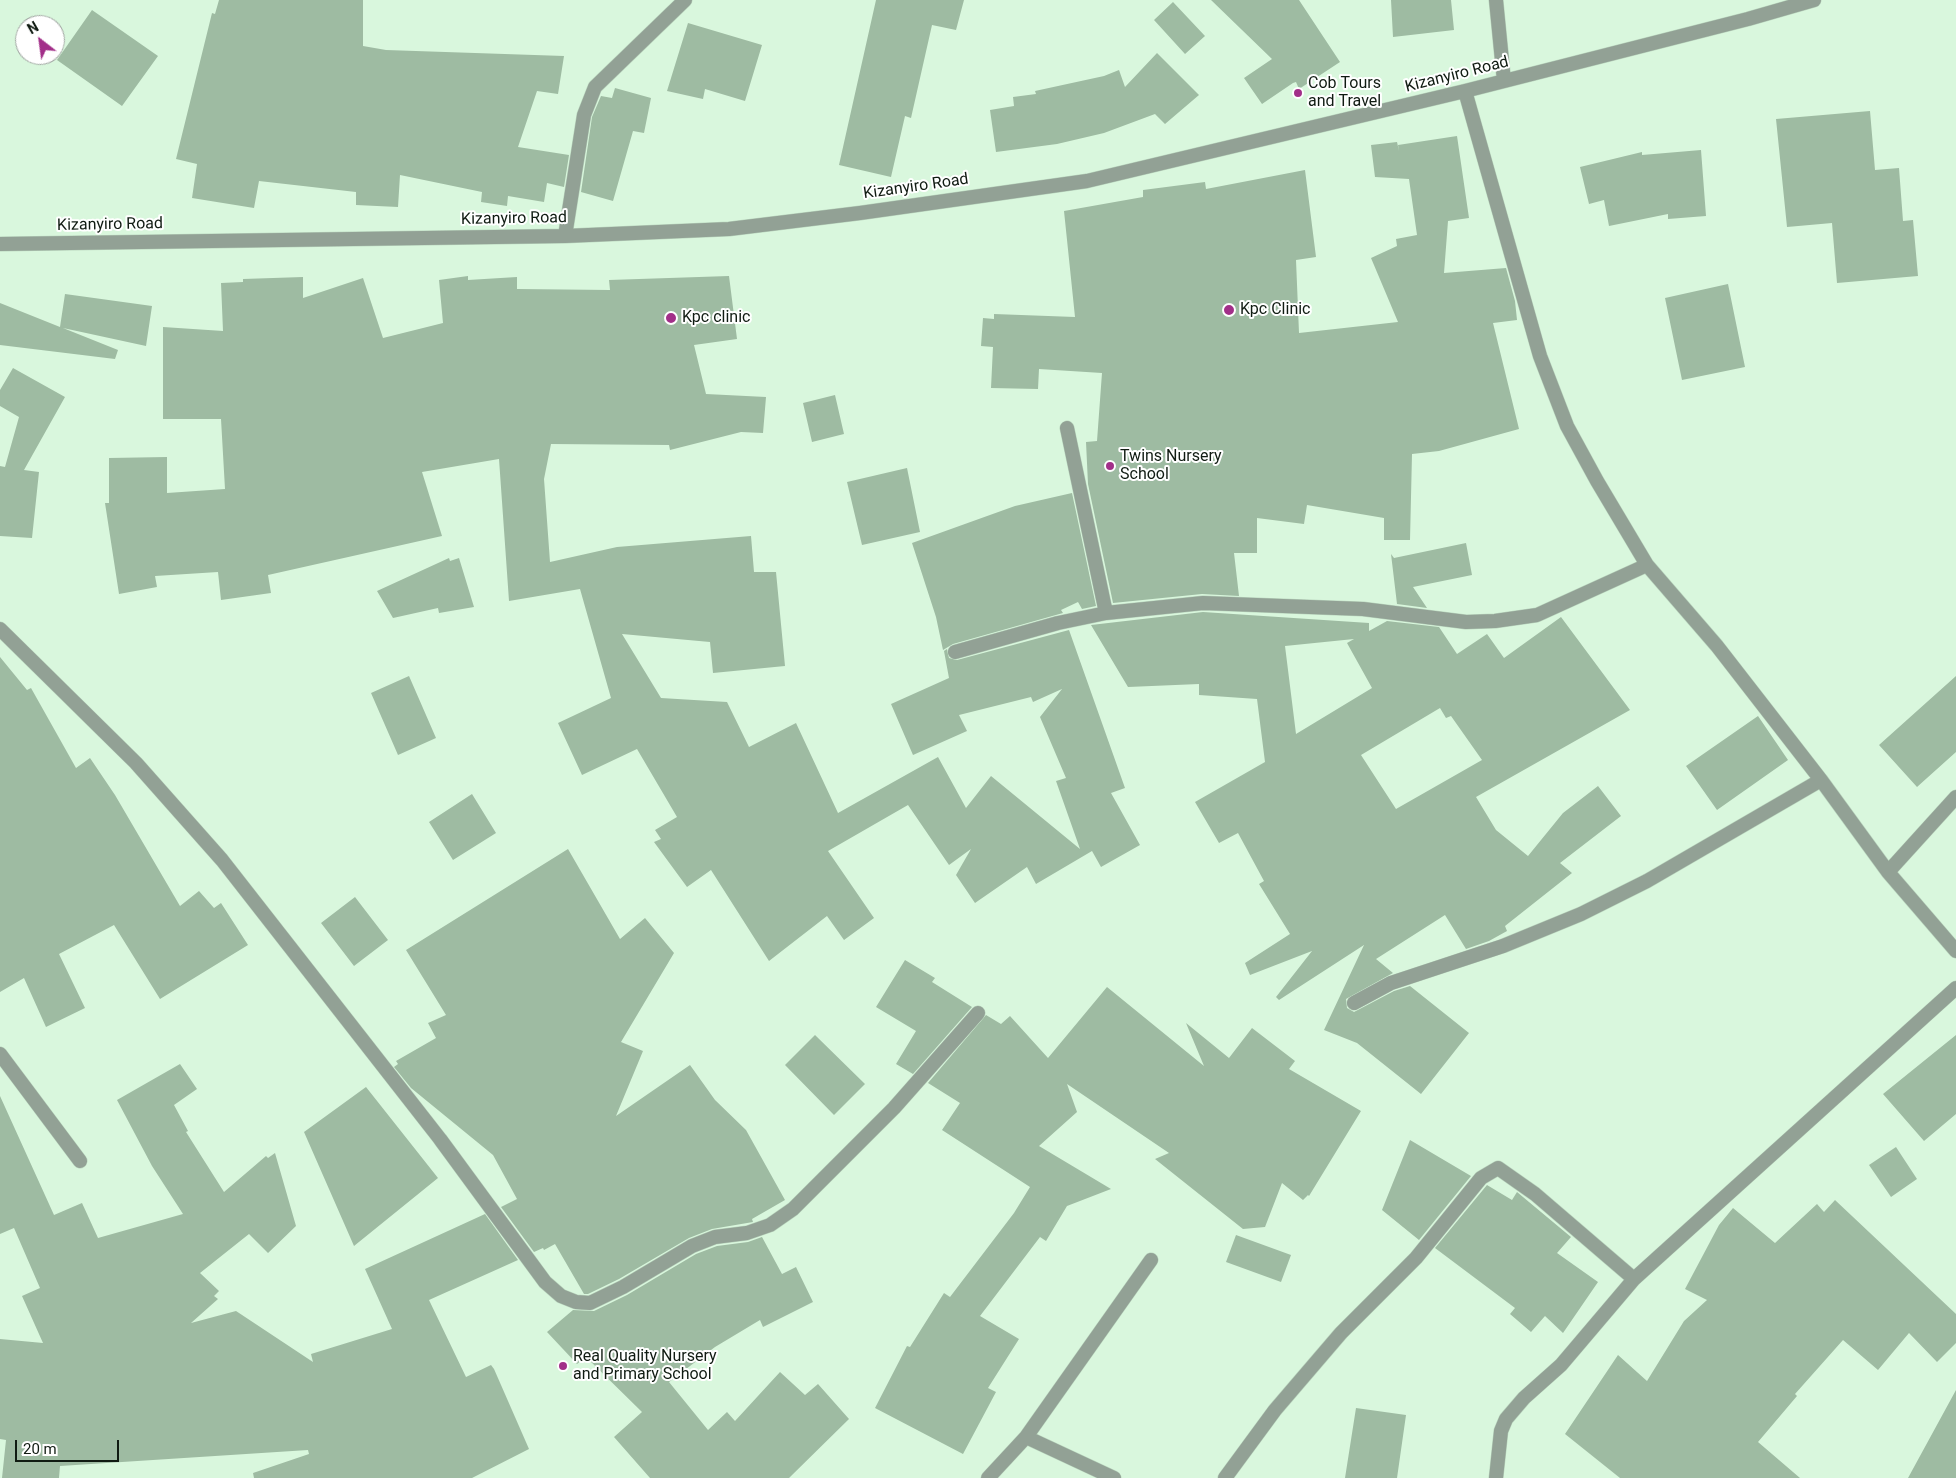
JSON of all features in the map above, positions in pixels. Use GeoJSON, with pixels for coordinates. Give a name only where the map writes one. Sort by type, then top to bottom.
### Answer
{"type":"FeatureCollection","features":[{"type":"Feature","properties":{"kind":"street"},"geometry":{"type":"LineString","coordinates":[[565,236],[584,115],[595,87],[686,0]]}},
{"type":"Feature","properties":{"kind":"street"},"geometry":{"type":"LineString","coordinates":[[1496,0],[1504,82]]}},
{"type":"Feature","properties":{"kind":"street","name":"Kizanyiro Road"},"geometry":{"type":"LineString","coordinates":[[0,244],[565,236],[729,229],[1087,181],[1504,82],[1814,0]]}},
{"type":"Feature","properties":{"kind":"street"},"geometry":{"type":"LineString","coordinates":[[1465,91],[1547,373],[1567,426],[1647,565],[1717,646],[1821,780],[1888,872],[1956,951]]}},
{"type":"Feature","properties":{"kind":"street"},"geometry":{"type":"LineString","coordinates":[[1067,428],[1106,613]]}},
{"type":"Feature","properties":{"kind":"street"},"geometry":{"type":"LineString","coordinates":[[955,652],[1058,623],[1106,613],[1202,602],[1363,609],[1412,617],[1466,622],[1495,621],[1538,615],[1647,565]]}},
{"type":"Feature","properties":{"kind":"street"},"geometry":{"type":"LineString","coordinates":[[0,629],[136,763],[222,860],[440,1139],[545,1282],[561,1296],[576,1302],[590,1304],[623,1288],[692,1246],[715,1237],[747,1233],[770,1225],[793,1209],[894,1108],[978,1013]]}},
{"type":"Feature","properties":{"kind":"street"},"geometry":{"type":"LineString","coordinates":[[1354,1003],[1390,983],[1503,946],[1581,914],[1648,881],[1821,780]]}},
{"type":"Feature","properties":{"kind":"street"},"geometry":{"type":"LineString","coordinates":[[1888,872],[1956,797]]}},
{"type":"Feature","properties":{"kind":"street"},"geometry":{"type":"LineString","coordinates":[[1496,1478],[1501,1431],[1506,1419],[1524,1398],[1561,1366],[1634,1279],[1956,988]]}},
{"type":"Feature","properties":{"kind":"street"},"geometry":{"type":"LineString","coordinates":[[0,1054],[80,1161]]}},
{"type":"Feature","properties":{"kind":"street"},"geometry":{"type":"LineString","coordinates":[[1225,1478],[1275,1410],[1341,1333],[1416,1258],[1481,1178],[1490,1171],[1498,1168],[1534,1194],[1634,1279]]}},
{"type":"Feature","properties":{"kind":"street"},"geometry":{"type":"LineString","coordinates":[[988,1478],[1026,1437],[1151,1260]]}},
{"type":"Feature","properties":{"kind":"street"},"geometry":{"type":"LineString","coordinates":[[1026,1437],[1114,1478]]}},
{"type":"Feature","properties":{"kind":"building"},"geometry":{"type":"Polygon","coordinates":[[[219,0],[363,0],[363,46],[386,50],[564,56],[558,94],[537,91],[518,147],[569,155],[564,187],[547,183],[544,202],[508,196],[507,206],[481,202],[482,192],[400,175],[398,207],[356,205],[356,192],[259,181],[254,208],[192,198],[197,164],[176,159],[212,13],[215,14],[219,0]]]}},
{"type":"Feature","properties":{"kind":"building"},"geometry":{"type":"Polygon","coordinates":[[[876,0],[964,0],[956,30],[932,25],[911,118],[905,116],[891,177],[839,165],[876,0]]]}},
{"type":"Feature","properties":{"kind":"building"},"geometry":{"type":"Polygon","coordinates":[[[1211,0],[1299,0],[1340,62],[1299,89],[1296,82],[1293,83],[1262,104],[1244,78],[1272,59],[1211,0]]]}},
{"type":"Feature","properties":{"kind":"building"},"geometry":{"type":"Polygon","coordinates":[[[1391,0],[1451,0],[1454,30],[1393,37],[1391,0]]]}},
{"type":"Feature","properties":{"kind":"building"},"geometry":{"type":"Polygon","coordinates":[[[1173,2],[1205,36],[1185,54],[1154,20],[1173,2]]]}},
{"type":"Feature","properties":{"kind":"building"},"geometry":{"type":"Polygon","coordinates":[[[92,10],[158,56],[122,106],[64,65],[65,49],[92,10]]]}},
{"type":"Feature","properties":{"kind":"building"},"geometry":{"type":"Polygon","coordinates":[[[688,23],[762,45],[745,101],[705,89],[703,99],[667,91],[688,23]]]}},
{"type":"Feature","properties":{"kind":"building"},"geometry":{"type":"Polygon","coordinates":[[[1157,53],[1199,95],[1165,124],[1155,114],[1104,133],[1057,144],[996,152],[990,110],[1014,106],[1013,97],[1036,94],[1035,91],[1104,76],[1119,70],[1125,87],[1157,53]]]}},
{"type":"Feature","properties":{"kind":"building"},"geometry":{"type":"Polygon","coordinates":[[[615,88],[651,98],[644,133],[633,131],[613,201],[581,192],[592,117],[601,96],[612,98],[615,88]]]}},
{"type":"Feature","properties":{"kind":"building"},"geometry":{"type":"Polygon","coordinates":[[[1870,111],[1875,170],[1899,168],[1903,221],[1913,220],[1918,276],[1837,283],[1832,223],[1787,227],[1776,119],[1870,111]]]}},
{"type":"Feature","properties":{"kind":"building"},"geometry":{"type":"Polygon","coordinates":[[[1457,136],[1469,218],[1448,221],[1444,273],[1506,268],[1515,301],[1517,320],[1493,323],[1519,429],[1439,451],[1412,454],[1410,540],[1384,540],[1384,518],[1307,505],[1304,524],[1257,518],[1257,553],[1234,553],[1239,596],[1202,594],[1113,603],[1088,484],[1086,442],[1097,441],[1102,373],[1039,369],[1038,389],[991,388],[993,347],[981,346],[983,318],[994,319],[994,314],[1075,317],[1064,211],[1143,197],[1143,190],[1205,182],[1206,189],[1305,170],[1316,257],[1296,260],[1299,333],[1398,322],[1371,258],[1397,246],[1396,239],[1417,235],[1409,179],[1375,177],[1371,145],[1397,142],[1399,151],[1398,145],[1457,136]]]}},
{"type":"Feature","properties":{"kind":"building"},"geometry":{"type":"Polygon","coordinates":[[[1701,150],[1706,216],[1668,219],[1668,214],[1609,226],[1604,200],[1589,204],[1580,167],[1642,152],[1642,155],[1701,150]]]}},
{"type":"Feature","properties":{"kind":"building"},"geometry":{"type":"Polygon","coordinates":[[[468,276],[468,280],[517,277],[517,289],[610,290],[609,280],[729,276],[737,339],[694,345],[706,394],[766,397],[763,433],[741,432],[670,450],[669,445],[551,444],[544,479],[550,562],[617,547],[751,536],[754,572],[776,572],[785,666],[713,673],[710,642],[622,634],[661,698],[727,702],[749,747],[796,723],[838,813],[938,757],[966,808],[991,776],[1080,849],[1056,781],[1066,778],[1040,717],[1062,689],[1033,702],[1031,697],[959,715],[967,731],[913,755],[891,704],[949,678],[944,651],[947,649],[949,658],[957,660],[1069,630],[1125,788],[1111,793],[1140,845],[1101,867],[1092,851],[1036,884],[1027,867],[975,903],[956,875],[971,849],[949,865],[908,805],[828,851],[874,918],[844,940],[827,916],[769,961],[711,870],[687,887],[654,842],[661,839],[655,830],[677,817],[637,749],[582,775],[558,723],[611,698],[580,589],[509,601],[499,459],[422,472],[442,536],[268,575],[271,593],[221,600],[218,572],[155,576],[157,587],[119,594],[105,503],[109,503],[109,458],[167,457],[167,493],[225,489],[221,419],[163,419],[163,327],[223,331],[221,283],[243,282],[243,279],[303,277],[303,298],[363,278],[383,338],[443,323],[439,280],[468,276]]]}},
{"type":"Feature","properties":{"kind":"building"},"geometry":{"type":"Polygon","coordinates":[[[1728,284],[1745,367],[1682,380],[1665,298],[1728,284]]]}},
{"type":"Feature","properties":{"kind":"building"},"geometry":{"type":"Polygon","coordinates":[[[65,294],[152,306],[146,346],[63,328],[118,350],[115,359],[0,345],[0,303],[60,327],[65,294]]]}},
{"type":"Feature","properties":{"kind":"building"},"geometry":{"type":"Polygon","coordinates":[[[13,368],[65,397],[24,470],[39,472],[32,538],[0,536],[0,466],[5,467],[19,417],[0,406],[0,390],[13,368]]]}},
{"type":"Feature","properties":{"kind":"building"},"geometry":{"type":"Polygon","coordinates":[[[835,395],[844,434],[812,442],[803,403],[835,395]]]}},
{"type":"Feature","properties":{"kind":"building"},"geometry":{"type":"Polygon","coordinates":[[[907,468],[920,532],[862,545],[847,482],[907,468]]]}},
{"type":"Feature","properties":{"kind":"building"},"geometry":{"type":"Polygon","coordinates":[[[1072,493],[1096,606],[1082,609],[1078,602],[1061,610],[1063,613],[953,644],[943,650],[936,617],[912,543],[1015,506],[1072,493]]]}},
{"type":"Feature","properties":{"kind":"building"},"geometry":{"type":"Polygon","coordinates":[[[1466,543],[1472,575],[1413,587],[1427,608],[1397,604],[1391,554],[1394,558],[1466,543]]]}},
{"type":"Feature","properties":{"kind":"building"},"geometry":{"type":"Polygon","coordinates":[[[449,558],[450,561],[459,558],[474,607],[439,613],[438,608],[393,618],[377,591],[449,558]]]}},
{"type":"Feature","properties":{"kind":"building"},"geometry":{"type":"Polygon","coordinates":[[[1203,612],[1369,623],[1369,631],[1387,621],[1439,627],[1457,654],[1487,634],[1504,658],[1561,617],[1630,710],[1476,797],[1496,830],[1528,856],[1563,813],[1598,786],[1621,816],[1560,863],[1572,873],[1505,926],[1507,931],[1489,941],[1466,949],[1445,915],[1376,959],[1393,973],[1346,999],[1347,1008],[1354,1012],[1394,991],[1410,986],[1469,1033],[1421,1094],[1357,1043],[1324,1030],[1364,945],[1279,1000],[1276,997],[1312,951],[1250,975],[1245,963],[1290,934],[1259,884],[1264,881],[1238,833],[1219,843],[1195,802],[1265,762],[1257,699],[1199,695],[1199,684],[1128,687],[1091,625],[1203,612]],[[1354,639],[1285,646],[1296,734],[1372,688],[1347,643],[1354,639]],[[1440,708],[1361,755],[1396,809],[1482,760],[1451,716],[1446,718],[1440,708]]]}},
{"type":"Feature","properties":{"kind":"building"},"geometry":{"type":"Polygon","coordinates":[[[0,657],[27,690],[31,688],[76,768],[90,758],[115,795],[180,906],[199,891],[214,908],[221,903],[248,945],[160,999],[114,925],[59,954],[85,1008],[46,1027],[24,978],[0,992],[0,657]]]}},
{"type":"Feature","properties":{"kind":"building"},"geometry":{"type":"Polygon","coordinates":[[[409,676],[436,738],[398,755],[371,693],[409,676]]]}},
{"type":"Feature","properties":{"kind":"building"},"geometry":{"type":"Polygon","coordinates":[[[1956,676],[1956,752],[1917,787],[1879,745],[1956,676]]]}},
{"type":"Feature","properties":{"kind":"building"},"geometry":{"type":"Polygon","coordinates":[[[1758,716],[1788,760],[1717,810],[1686,766],[1758,716]]]}},
{"type":"Feature","properties":{"kind":"building"},"geometry":{"type":"Polygon","coordinates":[[[472,794],[496,833],[453,860],[429,822],[472,794]]]}},
{"type":"Feature","properties":{"kind":"building"},"geometry":{"type":"Polygon","coordinates":[[[568,849],[620,939],[645,918],[674,953],[621,1042],[643,1051],[616,1116],[690,1065],[715,1100],[746,1130],[785,1200],[752,1219],[753,1222],[712,1229],[689,1238],[619,1279],[588,1294],[584,1294],[555,1244],[544,1250],[543,1248],[534,1252],[501,1207],[517,1199],[493,1155],[411,1088],[394,1067],[398,1064],[396,1061],[436,1038],[428,1023],[446,1015],[406,950],[568,849]]]}},
{"type":"Feature","properties":{"kind":"building"},"geometry":{"type":"Polygon","coordinates":[[[355,897],[388,940],[354,966],[321,923],[355,897]]]}},
{"type":"Feature","properties":{"kind":"building"},"geometry":{"type":"Polygon","coordinates":[[[905,960],[935,978],[932,982],[972,1007],[913,1074],[896,1064],[916,1031],[876,1007],[905,960]]]}},
{"type":"Feature","properties":{"kind":"building"},"geometry":{"type":"Polygon","coordinates":[[[1107,987],[1204,1066],[1186,1023],[1229,1058],[1252,1028],[1295,1061],[1289,1069],[1361,1111],[1309,1196],[1303,1200],[1282,1183],[1265,1227],[1243,1229],[1155,1159],[1169,1153],[1067,1084],[1077,1112],[1039,1146],[1111,1189],[1067,1206],[1046,1241],[1040,1237],[980,1316],[1019,1339],[988,1388],[996,1392],[963,1454],[875,1408],[907,1346],[910,1347],[944,1293],[950,1297],[1014,1213],[1030,1187],[942,1130],[960,1103],[928,1083],[986,1015],[1001,1024],[1010,1016],[1048,1058],[1107,987]]]}},
{"type":"Feature","properties":{"kind":"building"},"geometry":{"type":"Polygon","coordinates":[[[815,1035],[865,1084],[834,1115],[785,1065],[815,1035]]]}},
{"type":"Feature","properties":{"kind":"building"},"geometry":{"type":"Polygon","coordinates":[[[1956,1035],[1956,1114],[1924,1141],[1883,1094],[1956,1035]]]}},
{"type":"Feature","properties":{"kind":"building"},"geometry":{"type":"Polygon","coordinates":[[[180,1064],[197,1089],[174,1105],[188,1131],[186,1132],[224,1192],[266,1156],[268,1158],[275,1153],[296,1226],[268,1253],[249,1234],[200,1273],[219,1291],[214,1296],[218,1299],[191,1323],[236,1311],[313,1362],[311,1354],[392,1329],[365,1269],[485,1214],[518,1260],[429,1300],[466,1377],[491,1365],[494,1369],[529,1449],[472,1478],[254,1478],[253,1473],[309,1454],[308,1450],[60,1466],[59,1478],[2,1478],[6,1440],[0,1439],[0,1339],[43,1343],[22,1296],[40,1288],[14,1228],[0,1234],[0,1096],[54,1215],[82,1203],[98,1238],[183,1214],[152,1166],[117,1100],[180,1064]]]}},
{"type":"Feature","properties":{"kind":"building"},"geometry":{"type":"Polygon","coordinates":[[[366,1087],[438,1178],[354,1246],[304,1132],[366,1087]]]}},
{"type":"Feature","properties":{"kind":"building"},"geometry":{"type":"Polygon","coordinates":[[[1410,1140],[1471,1176],[1419,1240],[1382,1210],[1410,1140]]]}},
{"type":"Feature","properties":{"kind":"building"},"geometry":{"type":"Polygon","coordinates":[[[1896,1147],[1917,1179],[1891,1197],[1869,1165],[1896,1147]]]}},
{"type":"Feature","properties":{"kind":"building"},"geometry":{"type":"Polygon","coordinates":[[[1487,1185],[1512,1200],[1517,1192],[1571,1237],[1557,1253],[1598,1282],[1563,1333],[1545,1316],[1531,1332],[1510,1314],[1515,1308],[1435,1248],[1487,1185]]]}},
{"type":"Feature","properties":{"kind":"building"},"geometry":{"type":"Polygon","coordinates":[[[1835,1200],[1956,1314],[1956,1343],[1937,1362],[1909,1333],[1878,1370],[1843,1340],[1795,1394],[1797,1396],[1758,1442],[1800,1478],[1620,1478],[1565,1434],[1618,1355],[1647,1381],[1684,1321],[1707,1300],[1685,1289],[1719,1225],[1733,1208],[1775,1243],[1817,1204],[1824,1212],[1835,1200]]]}},
{"type":"Feature","properties":{"kind":"building"},"geometry":{"type":"Polygon","coordinates":[[[1236,1235],[1291,1255],[1281,1282],[1226,1262],[1236,1235]]]}},
{"type":"Feature","properties":{"kind":"building"},"geometry":{"type":"Polygon","coordinates":[[[762,1237],[782,1274],[796,1267],[813,1302],[763,1327],[760,1320],[715,1347],[669,1382],[708,1430],[727,1412],[735,1421],[780,1372],[805,1395],[818,1384],[849,1419],[789,1478],[650,1478],[614,1437],[642,1412],[586,1357],[577,1364],[547,1332],[573,1310],[594,1311],[627,1295],[696,1254],[717,1246],[748,1242],[762,1237]]]}},
{"type":"Feature","properties":{"kind":"building"},"geometry":{"type":"Polygon","coordinates":[[[1956,1390],[1956,1478],[1908,1478],[1956,1390]]]}},
{"type":"Feature","properties":{"kind":"building"},"geometry":{"type":"Polygon","coordinates":[[[1356,1408],[1406,1415],[1397,1478],[1345,1478],[1356,1408]]]}},
{"type":"Feature","properties":{"kind":"place","name":"Cob Tours and Travel"},"geometry":{"type":"Point","coordinates":[1298,93]}},
{"type":"Feature","properties":{"kind":"place","name":"Kpc Clinic"},"geometry":{"type":"Point","coordinates":[1229,310]}},
{"type":"Feature","properties":{"kind":"place","name":"Kpc clinic"},"geometry":{"type":"Point","coordinates":[671,318]}},
{"type":"Feature","properties":{"kind":"place","name":"Twins Nursery School"},"geometry":{"type":"Point","coordinates":[1110,466]}},
{"type":"Feature","properties":{"kind":"place","name":"Real Quality Nursery and Primary School"},"geometry":{"type":"Point","coordinates":[563,1366]}}]}
